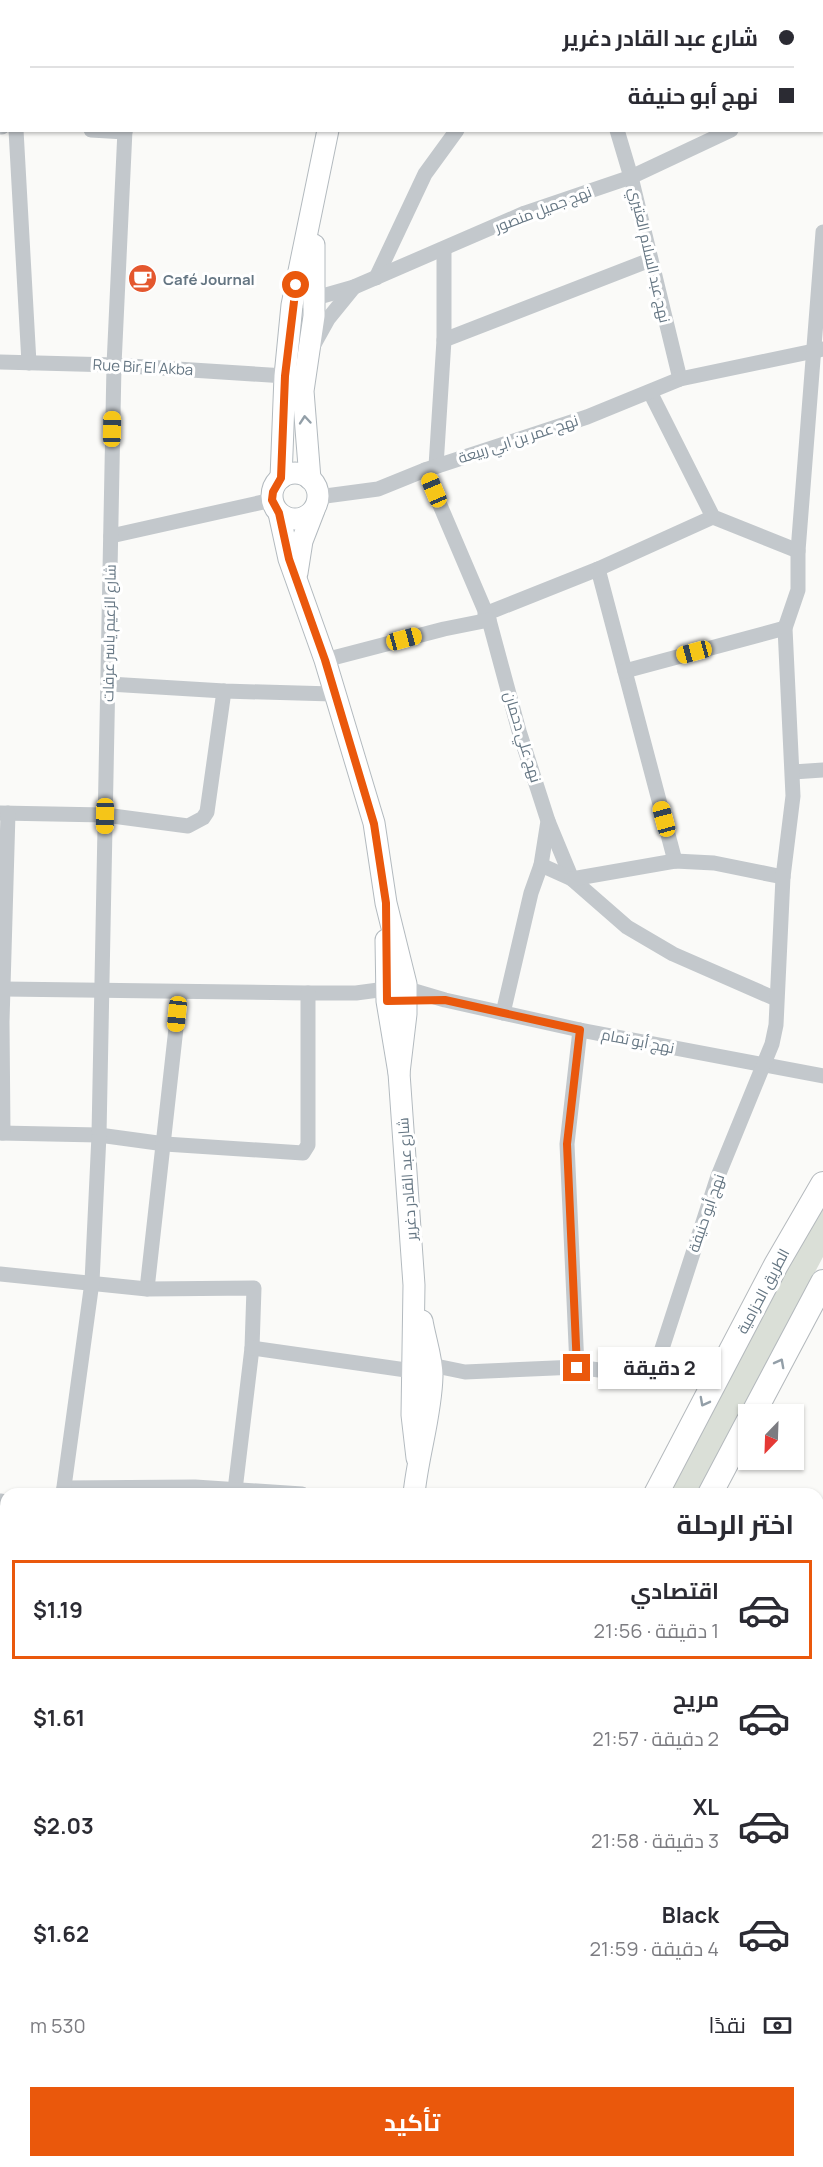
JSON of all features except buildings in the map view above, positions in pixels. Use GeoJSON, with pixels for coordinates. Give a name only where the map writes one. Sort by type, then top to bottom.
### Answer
{"type":"FeatureCollection","features":[{"type":"Feature","properties":{"kind":"highway","name":"الطريق الحزامية"},"geometry":{"type":"LineString","coordinates":[[659,1488],[776,1265],[823,1184]]}},
{"type":"Feature","properties":{"kind":"highway"},"geometry":{"type":"LineString","coordinates":[[758,1404],[823,1282]]}},
{"type":"Feature","properties":{"kind":"highway"},"geometry":{"type":"LineString","coordinates":[[713,1488],[738,1441]]}},
{"type":"Feature","properties":{"kind":"main road","name":"شارع عبد القادر دغرير"},"geometry":{"type":"LineString","coordinates":[[281,478],[285,376],[292,305],[328,132]]}},
{"type":"Feature","properties":{"kind":"main road","name":"شارع عبد القادر دغرير"},"geometry":{"type":"LineString","coordinates":[[297,577],[302,541],[314,495],[303,391],[314,299],[314,202]]}},
{"type":"Feature","properties":{"kind":"main road"},"geometry":{"type":"LineString","coordinates":[[301,474],[314,495],[297,519],[276,506],[273,492],[281,478],[301,474]]}},
{"type":"Feature","properties":{"kind":"main road","name":"شارع عبد القادر دغرير"},"geometry":{"type":"LineString","coordinates":[[276,506],[289,559],[325,660],[333,694],[374,824],[386,903],[397,995],[399,1073],[414,1285],[428,1417],[417,1458],[414,1488]]}},
{"type":"Feature","properties":{"kind":"street"},"geometry":{"type":"LineString","coordinates":[[16,132],[29,363]]}},
{"type":"Feature","properties":{"kind":"street","name":"شارع الزعيم ياسر عرفات"},"geometry":{"type":"LineString","coordinates":[[64,1488],[92,1282],[99,1135],[114,365],[125,132]]}},
{"type":"Feature","properties":{"kind":"street"},"geometry":{"type":"LineString","coordinates":[[375,278],[425,174],[456,132]]}},
{"type":"Feature","properties":{"kind":"street","name":"نهج عبد السلام العتيري"},"geometry":{"type":"LineString","coordinates":[[618,132],[631,177],[680,379]]}},
{"type":"Feature","properties":{"kind":"street","name":"نهج جميل منصور"},"geometry":{"type":"LineString","coordinates":[[292,305],[354,287],[525,213],[631,177],[728,132]]}},
{"type":"Feature","properties":{"kind":"street"},"geometry":{"type":"LineString","coordinates":[[625,670],[785,628],[798,590],[798,551],[819,350],[823,232]]}},
{"type":"Feature","properties":{"kind":"street","name":"نهج علي دحمان"},"geometry":{"type":"LineString","coordinates":[[444,250],[444,340],[431,468],[487,617],[519,731],[548,821],[541,866],[531,893],[503,1013]]}},
{"type":"Feature","properties":{"kind":"street"},"geometry":{"type":"LineString","coordinates":[[444,340],[650,260]]}},
{"type":"Feature","properties":{"kind":"street"},"geometry":{"type":"LineString","coordinates":[[309,355],[328,319],[354,287]]}},
{"type":"Feature","properties":{"kind":"street","name":"نهج عمر بن ابي ربيعة"},"geometry":{"type":"LineString","coordinates":[[314,495],[378,489],[431,468],[587,417],[680,379],[819,350]]}},
{"type":"Feature","properties":{"kind":"street","name":"Rue Bir El Akba"},"geometry":{"type":"LineString","coordinates":[[0,363],[114,365],[285,376]]}},
{"type":"Feature","properties":{"kind":"street"},"geometry":{"type":"LineString","coordinates":[[650,392],[713,517],[798,551]]}},
{"type":"Feature","properties":{"kind":"street"},"geometry":{"type":"LineString","coordinates":[[111,536],[276,506]]}},
{"type":"Feature","properties":{"kind":"street"},"geometry":{"type":"LineString","coordinates":[[325,660],[487,617],[713,517]]}},
{"type":"Feature","properties":{"kind":"street"},"geometry":{"type":"LineString","coordinates":[[598,569],[675,861]]}},
{"type":"Feature","properties":{"kind":"street","name":"نهج أبو حنيفة"},"geometry":{"type":"LineString","coordinates":[[577,1368],[643,1376],[651,1372],[657,1364],[718,1176],[772,1044],[776,1025],[783,877],[793,772],[785,628]]}},
{"type":"Feature","properties":{"kind":"street"},"geometry":{"type":"LineString","coordinates":[[109,684],[224,692],[333,694]]}},
{"type":"Feature","properties":{"kind":"street"},"geometry":{"type":"LineString","coordinates":[[224,692],[207,812],[203,818],[188,826],[105,816],[4,813],[2,1133],[99,1135],[165,1144],[298,1154],[307,1149],[308,993]]}},
{"type":"Feature","properties":{"kind":"street"},"geometry":{"type":"LineString","coordinates":[[793,772],[823,770]]}},
{"type":"Feature","properties":{"kind":"street"},"geometry":{"type":"LineString","coordinates":[[548,821],[572,879]]}},
{"type":"Feature","properties":{"kind":"street"},"geometry":{"type":"LineString","coordinates":[[572,879],[675,861],[714,863],[783,877]]}},
{"type":"Feature","properties":{"kind":"street"},"geometry":{"type":"LineString","coordinates":[[541,866],[572,879],[627,927],[673,954],[776,999]]}},
{"type":"Feature","properties":{"kind":"street","name":"نهج أبو تمام"},"geometry":{"type":"LineString","coordinates":[[4,989],[356,993],[445,1000],[580,1030],[823,1076]]}},
{"type":"Feature","properties":{"kind":"street"},"geometry":{"type":"LineString","coordinates":[[147,1289],[165,1144],[180,992]]}},
{"type":"Feature","properties":{"kind":"street"},"geometry":{"type":"LineString","coordinates":[[252,1348],[422,1375],[577,1368],[567,1144],[580,1030]]}},
{"type":"Feature","properties":{"kind":"street"},"geometry":{"type":"LineString","coordinates":[[0,1274],[147,1289],[254,1288],[252,1348],[235,1488]]}},
{"type":"Feature","properties":{"kind":"shaded area"},"geometry":{"type":"Polygon","coordinates":[[[823,1207],[823,1257],[745,1404],[738,1404],[738,1417],[700,1488],[671,1488],[785,1272],[823,1207]]]}},
{"type":"Feature","properties":{"kind":"place","name":"Café Journal"},"geometry":{"type":"Point","coordinates":[142,279]}},
{"type":"Feature","properties":{"kind":"route"},"geometry":{"type":"LineString","coordinates":[[296,285],[285,376],[281,478],[276,484],[272,500],[279,513],[289,559],[325,660],[333,694],[374,824],[386,903],[387,1001],[445,1000],[580,1030],[567,1144],[577,1368]]}}]}
